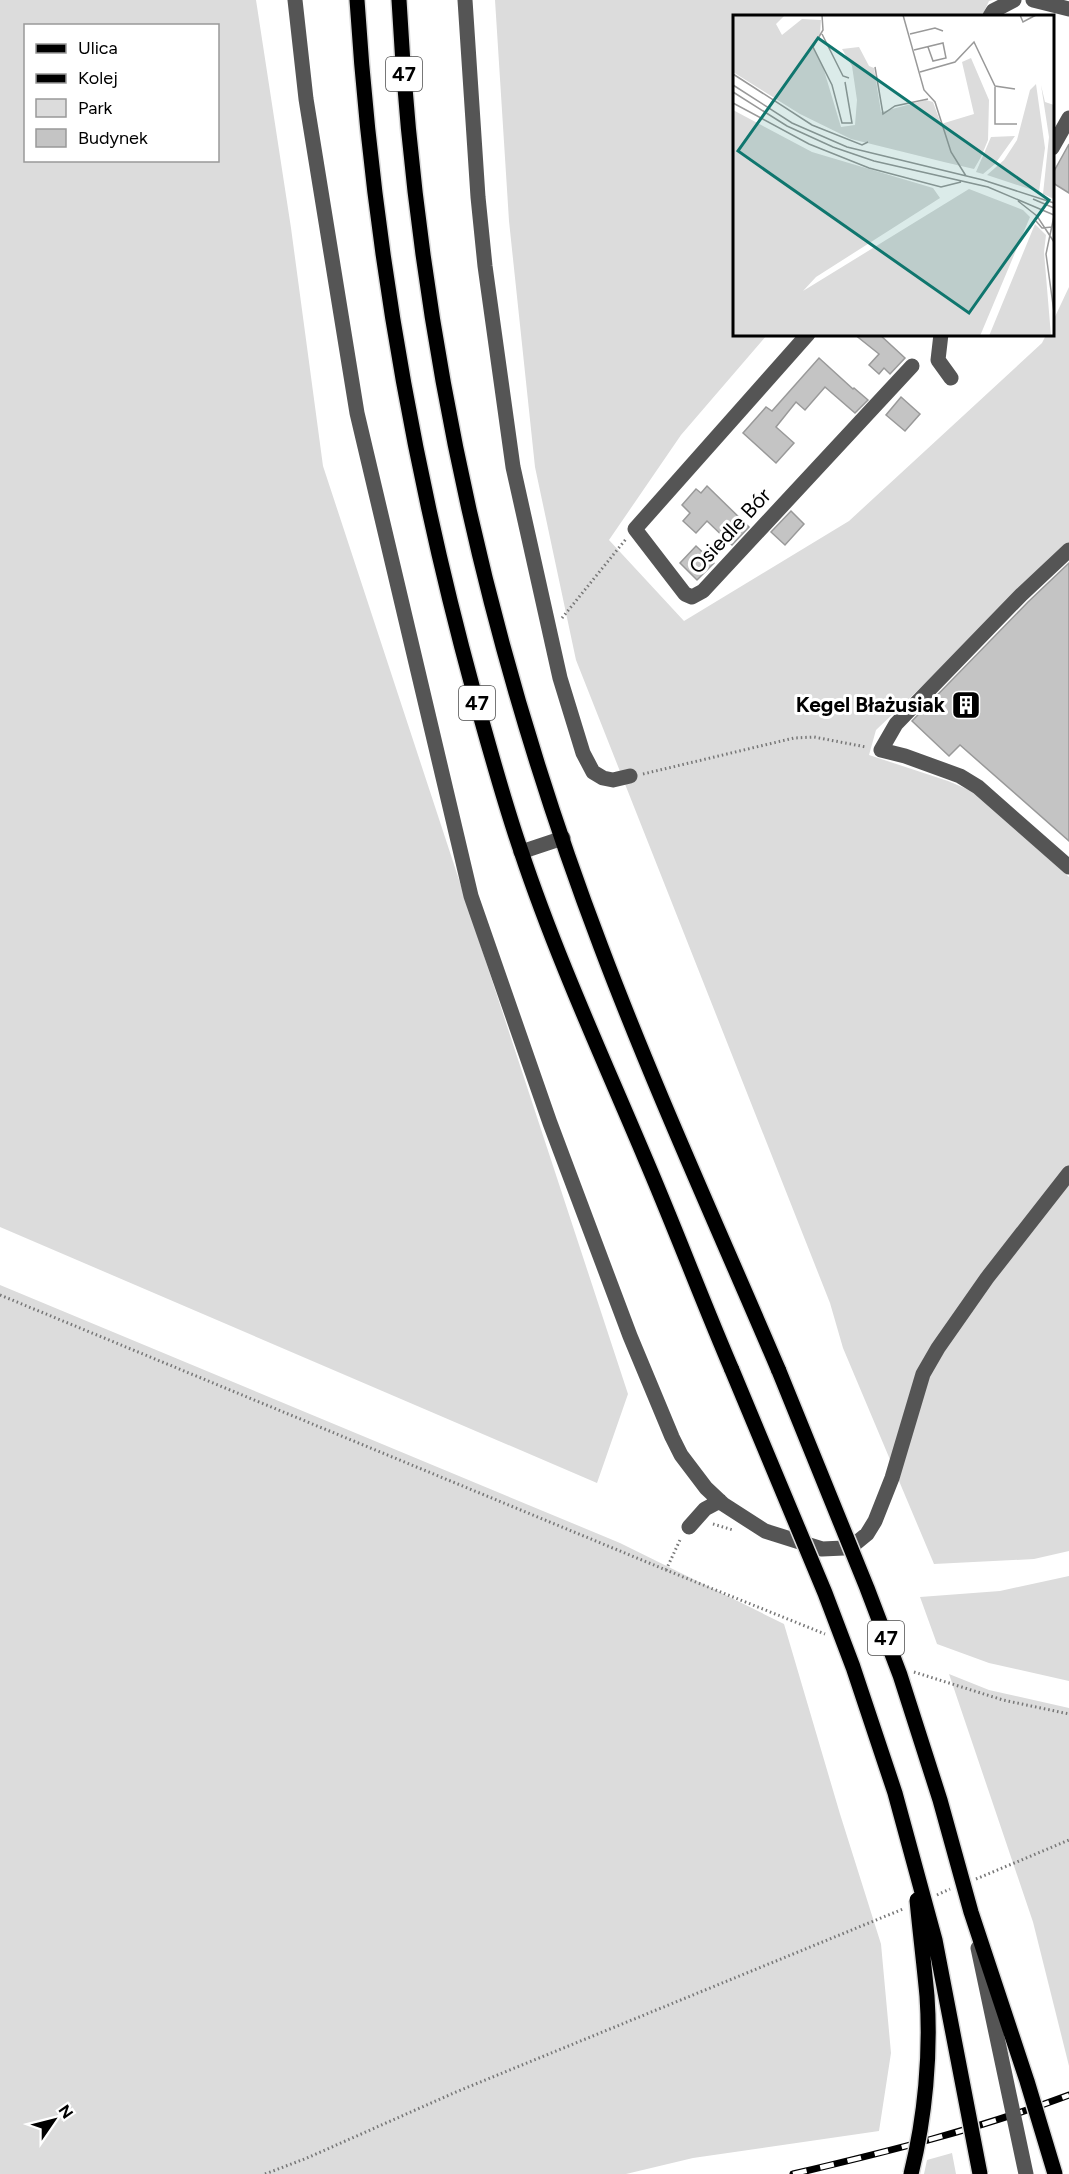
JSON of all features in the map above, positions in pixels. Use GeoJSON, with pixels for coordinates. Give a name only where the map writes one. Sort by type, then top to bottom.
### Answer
{"type":"FeatureCollection","features":[{"type":"Feature","properties":{"kind":"main road","name":"47"},"geometry":{"type":"LineString","coordinates":[[357,0],[374,195],[396,350],[426,502],[464,655],[500,784],[521,852],[588,1024],[798,1525],[849,1656],[891,1782],[912,1855],[927,1997],[927,2026],[924,2094],[911,2174]]}},
{"type":"Feature","properties":{"kind":"main road","name":"47"},"geometry":{"type":"LineString","coordinates":[[399,0],[410,149],[425,273],[441,371],[464,494],[508,669],[528,737],[600,946],[779,1371],[859,1567],[900,1675],[940,1800],[971,1912],[1055,2174]]}},
{"type":"Feature","properties":{"kind":"main road"},"geometry":{"type":"LineString","coordinates":[[912,1855],[936,1940],[980,2174]]}},
{"type":"Feature","properties":{"kind":"street"},"geometry":{"type":"LineString","coordinates":[[295,0],[306,99],[357,414],[471,896],[550,1123],[630,1336],[681,1455],[706,1488],[720,1501],[765,1531],[822,1550],[844,1548],[856,1543],[867,1534],[875,1521],[892,1478],[923,1374],[933,1356],[987,1278],[1069,1173]]}},
{"type":"Feature","properties":{"kind":"street"},"geometry":{"type":"LineString","coordinates":[[465,0],[478,197],[495,349],[513,467],[560,678],[583,753],[593,772],[603,778],[613,780],[630,776]]}},
{"type":"Feature","properties":{"kind":"street"},"geometry":{"type":"LineString","coordinates":[[990,15],[993,10],[1014,0]]}},
{"type":"Feature","properties":{"kind":"street"},"geometry":{"type":"LineString","coordinates":[[1034,0],[1069,9]]}},
{"type":"Feature","properties":{"kind":"street"},"geometry":{"type":"LineString","coordinates":[[1054,146],[1069,118]]}},
{"type":"Feature","properties":{"kind":"street"},"geometry":{"type":"LineString","coordinates":[[635,529],[806,336]]}},
{"type":"Feature","properties":{"kind":"street"},"geometry":{"type":"LineString","coordinates":[[941,336],[939,360],[951,378]]}},
{"type":"Feature","properties":{"kind":"street","name":"Osiedle Bór"},"geometry":{"type":"LineString","coordinates":[[635,529],[685,594],[692,597],[698,595],[912,366]]}},
{"type":"Feature","properties":{"kind":"street"},"geometry":{"type":"LineString","coordinates":[[1069,550],[1021,595],[896,724],[881,750],[905,756],[960,776],[985,793],[1069,867]]}},
{"type":"Feature","properties":{"kind":"street"},"geometry":{"type":"LineString","coordinates":[[521,852],[563,838]]}},
{"type":"Feature","properties":{"kind":"street"},"geometry":{"type":"LineString","coordinates":[[689,1527],[705,1509],[720,1501]]}},
{"type":"Feature","properties":{"kind":"street"},"geometry":{"type":"LineString","coordinates":[[971,1912],[1026,2174]]}},
{"type":"Feature","properties":{"kind":"path"},"geometry":{"type":"LineString","coordinates":[[551,635],[568,609],[635,529]]}},
{"type":"Feature","properties":{"kind":"path"},"geometry":{"type":"LineString","coordinates":[[630,776],[688,765],[794,738],[814,737],[881,750]]}},
{"type":"Feature","properties":{"kind":"path"},"geometry":{"type":"LineString","coordinates":[[0,1294],[828,1636]]}},
{"type":"Feature","properties":{"kind":"path"},"geometry":{"type":"LineString","coordinates":[[666,1570],[671,1556],[689,1527]]}},
{"type":"Feature","properties":{"kind":"path"},"geometry":{"type":"LineString","coordinates":[[908,1669],[1003,1700],[1069,1714]]}},
{"type":"Feature","properties":{"kind":"path"},"geometry":{"type":"LineString","coordinates":[[970,1881],[1069,1840]]}},
{"type":"Feature","properties":{"kind":"path"},"geometry":{"type":"LineString","coordinates":[[937,1894],[959,1886]]}},
{"type":"Feature","properties":{"kind":"path"},"geometry":{"type":"LineString","coordinates":[[265,2174],[904,1908]]}},
{"type":"Feature","properties":{"kind":"green space"},"geometry":{"type":"Polygon","coordinates":[[[0,0],[256,0],[291,228],[323,466],[628,1394],[597,1483],[0,1227],[0,0]]]}},
{"type":"Feature","properties":{"kind":"green space"},"geometry":{"type":"Polygon","coordinates":[[[495,0],[993,0],[989,1],[982,15],[733,15],[733,336],[766,336],[681,435],[609,540],[684,621],[849,521],[1042,343],[1046,336],[1054,336],[1054,319],[1069,287],[1069,547],[876,730],[869,755],[974,792],[1069,877],[1069,1551],[1034,1559],[934,1564],[843,1348],[830,1303],[576,660],[535,467],[509,221],[495,0]]]}},
{"type":"Feature","properties":{"kind":"green space"},"geometry":{"type":"Polygon","coordinates":[[[0,1285],[620,1543],[784,1624],[881,1944],[891,2053],[879,2131],[693,2158],[626,2174],[0,2174],[0,1285]]]}},
{"type":"Feature","properties":{"kind":"green space"},"geometry":{"type":"Polygon","coordinates":[[[1069,1576],[1069,1681],[989,1663],[937,1644],[920,1597],[1000,1591],[1069,1576]]]}},
{"type":"Feature","properties":{"kind":"green space"},"geometry":{"type":"Polygon","coordinates":[[[949,1674],[989,1690],[1069,1708],[1069,2066],[1033,1922],[949,1674]]]}},
{"type":"Feature","properties":{"kind":"green space"},"geometry":{"type":"Polygon","coordinates":[[[952,2153],[956,2174],[924,2174],[927,2160],[952,2153]]]}},
{"type":"Feature","properties":{"kind":"building"},"geometry":{"type":"Polygon","coordinates":[[[1069,144],[1069,193],[1054,184],[1054,171],[1069,144]]]}},
{"type":"Feature","properties":{"kind":"building"},"geometry":{"type":"Polygon","coordinates":[[[856,336],[881,336],[905,358],[890,374],[884,368],[879,374],[869,365],[879,354],[856,336]]]}},
{"type":"Feature","properties":{"kind":"building"},"geometry":{"type":"Polygon","coordinates":[[[819,358],[868,400],[855,413],[825,387],[805,410],[796,402],[776,427],[794,443],[776,463],[743,433],[766,407],[772,411],[819,358]]]}},
{"type":"Feature","properties":{"kind":"building"},"geometry":{"type":"Polygon","coordinates":[[[901,397],[920,414],[905,431],[886,415],[901,397]]]}},
{"type":"Feature","properties":{"kind":"building"},"geometry":{"type":"Polygon","coordinates":[[[707,486],[749,527],[732,545],[707,521],[696,533],[683,521],[690,513],[682,505],[696,489],[701,493],[707,486]]]}},
{"type":"Feature","properties":{"kind":"building"},"geometry":{"type":"Polygon","coordinates":[[[791,511],[804,524],[785,545],[771,532],[791,511]]]}},
{"type":"Feature","properties":{"kind":"building"},"geometry":{"type":"Polygon","coordinates":[[[696,546],[714,563],[697,580],[680,563],[696,546]]]}},
{"type":"Feature","properties":{"kind":"building","name":"Kegel Błażusiak"},"geometry":{"type":"Polygon","coordinates":[[[1069,563],[1069,841],[960,745],[949,756],[912,721],[1069,563]]]}},
{"type":"Feature","properties":{"kind":"railway"},"geometry":{"type":"LineString","coordinates":[[793,2174],[967,2129],[1069,2095]]}},
{"type":"Feature","properties":{"kind":"place","name":"Kegel Błażusiak"},"geometry":{"type":"Point","coordinates":[966,705]}}]}
